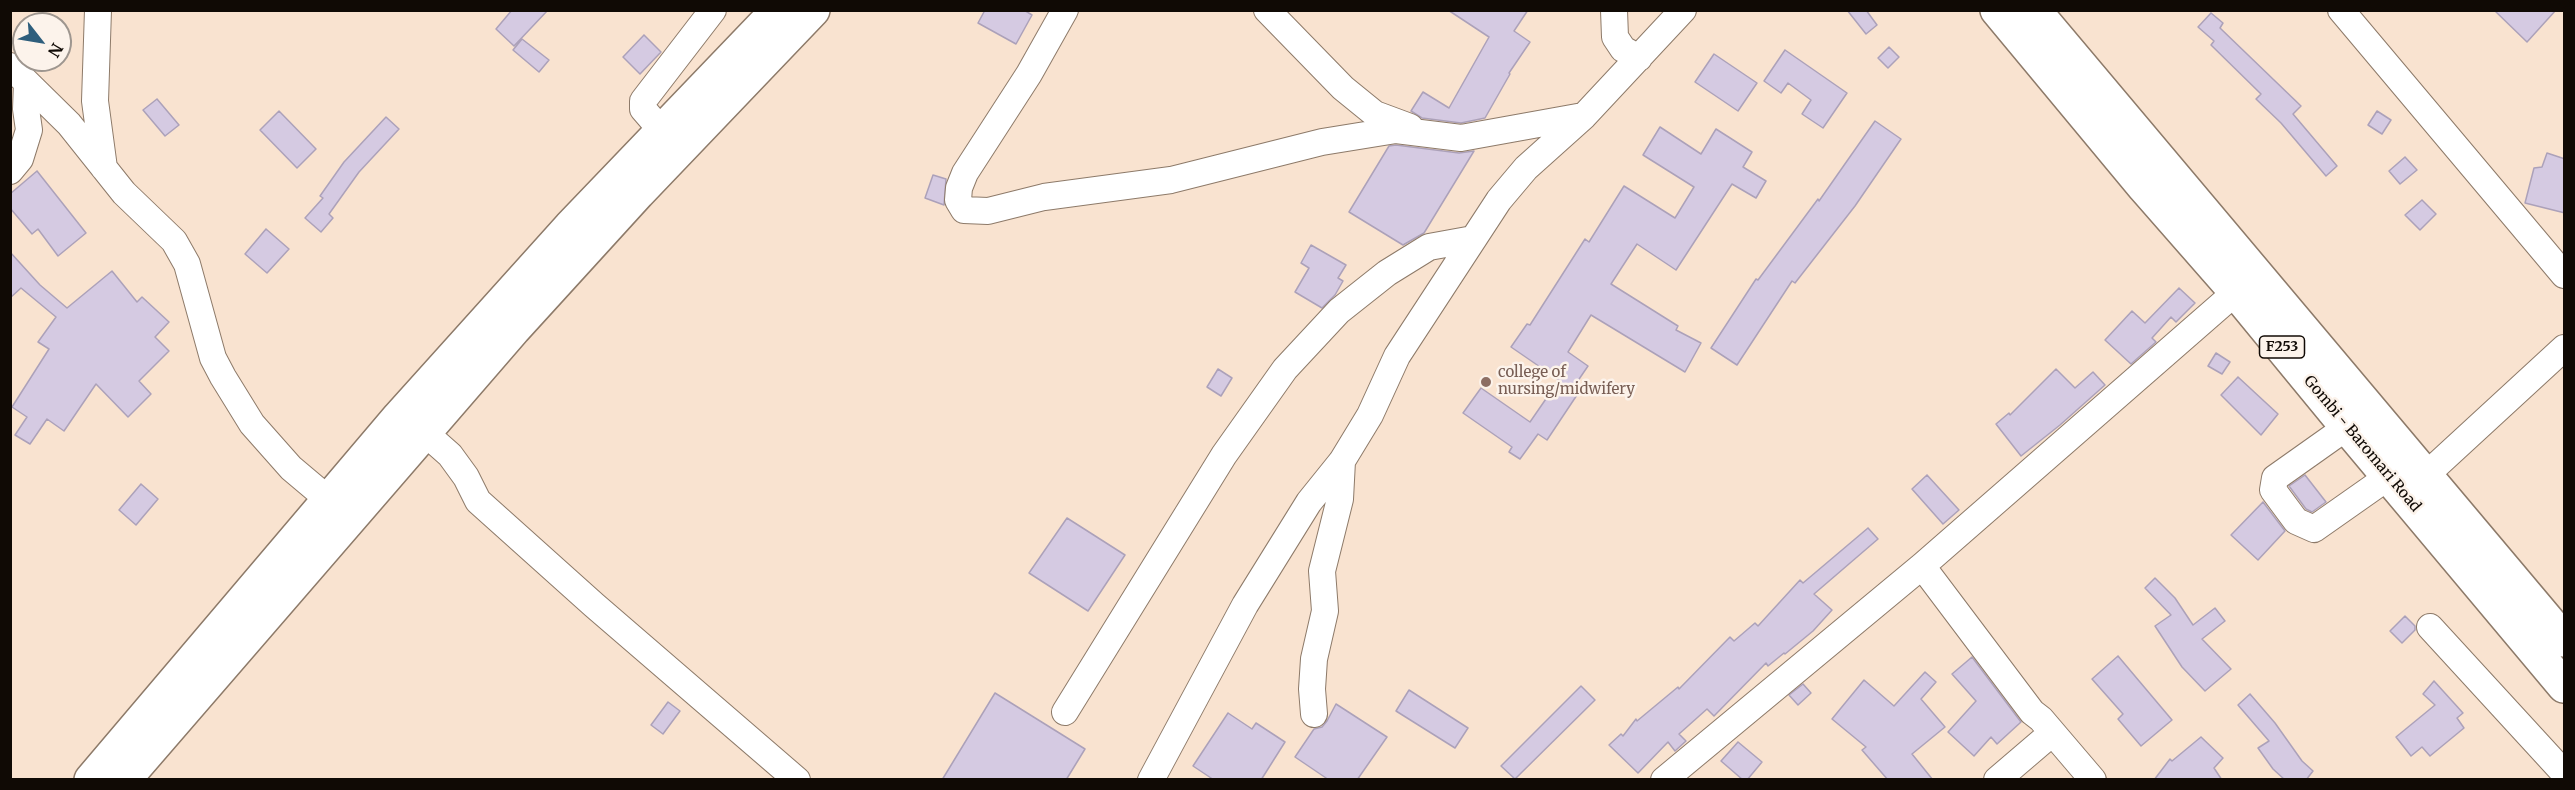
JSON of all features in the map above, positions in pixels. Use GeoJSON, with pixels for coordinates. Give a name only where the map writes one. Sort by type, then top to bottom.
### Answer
{"type":"FeatureCollection","features":[{"type":"Feature","properties":{"kind":"main road"},"geometry":{"type":"LineString","coordinates":[[91,780],[399,417],[562,235],[778,10]]}},
{"type":"Feature","properties":{"kind":"main road"},"geometry":{"type":"LineString","coordinates":[[124,780],[424,432],[630,201],[813,10]]}},
{"type":"Feature","properties":{"kind":"main road","name":"Gombi - Baromari Road"},"geometry":{"type":"LineString","coordinates":[[1996,10],[2144,187],[2236,292],[2388,477],[2565,686]]}},
{"type":"Feature","properties":{"kind":"main road","name":"Gombi - Baromari Road"},"geometry":{"type":"LineString","coordinates":[[2034,10],[2565,640]]}},
{"type":"Feature","properties":{"kind":"street"},"geometry":{"type":"LineString","coordinates":[[99,10],[95,101],[104,168]]}},
{"type":"Feature","properties":{"kind":"street"},"geometry":{"type":"LineString","coordinates":[[662,131],[643,109],[643,101],[713,10]]}},
{"type":"Feature","properties":{"kind":"street"},"geometry":{"type":"LineString","coordinates":[[1065,10],[1029,74],[965,173],[959,188],[958,200],[964,210],[988,211],[1044,197],[1170,180],[1333,141],[1396,130],[1461,138],[1584,116]]}},
{"type":"Feature","properties":{"kind":"street"},"geometry":{"type":"LineString","coordinates":[[1267,10],[1343,88],[1375,114],[1427,134]]}},
{"type":"Feature","properties":{"kind":"street"},"geometry":{"type":"LineString","coordinates":[[1614,10],[1615,37],[1623,49],[1640,58]]}},
{"type":"Feature","properties":{"kind":"street"},"geometry":{"type":"LineString","coordinates":[[1151,780],[1245,605],[1309,502],[1342,461],[1370,415],[1398,356],[1499,200],[1526,168],[1584,116],[1683,10]]}},
{"type":"Feature","properties":{"kind":"street"},"geometry":{"type":"LineString","coordinates":[[2341,10],[2565,275]]}},
{"type":"Feature","properties":{"kind":"street"},"geometry":{"type":"LineString","coordinates":[[19,75],[81,139],[124,193],[174,241],[187,264],[213,358],[252,424],[291,468],[328,500]]}},
{"type":"Feature","properties":{"kind":"street"},"geometry":{"type":"LineString","coordinates":[[10,171],[20,159],[29,130],[19,75]]}},
{"type":"Feature","properties":{"kind":"street"},"geometry":{"type":"LineString","coordinates":[[81,139],[95,101]]}},
{"type":"Feature","properties":{"kind":"street"},"geometry":{"type":"LineString","coordinates":[[1065,712],[1224,455],[1285,369],[1339,311],[1387,273],[1429,247],[1473,239]]}},
{"type":"Feature","properties":{"kind":"street"},"geometry":{"type":"LineString","coordinates":[[1664,780],[1922,566],[2236,292]]}},
{"type":"Feature","properties":{"kind":"street"},"geometry":{"type":"LineString","coordinates":[[2426,476],[2565,348]]}},
{"type":"Feature","properties":{"kind":"street"},"geometry":{"type":"LineString","coordinates":[[2347,427],[2275,478],[2273,490],[2296,521],[2314,529],[2388,477]]}},
{"type":"Feature","properties":{"kind":"street"},"geometry":{"type":"LineString","coordinates":[[424,432],[450,455],[466,477],[478,501],[594,605],[797,780]]}},
{"type":"Feature","properties":{"kind":"street"},"geometry":{"type":"LineString","coordinates":[[1314,714],[1312,689],[1314,659],[1325,611],[1322,571],[1340,499],[1342,461]]}},
{"type":"Feature","properties":{"kind":"street"},"geometry":{"type":"LineString","coordinates":[[1922,566],[2032,712],[2041,719],[2093,780]]}},
{"type":"Feature","properties":{"kind":"street"},"geometry":{"type":"LineString","coordinates":[[2430,627],[2565,773]]}},
{"type":"Feature","properties":{"kind":"street"},"geometry":{"type":"LineString","coordinates":[[1997,780],[2052,733]]}},
{"type":"Feature","properties":{"kind":"building"},"geometry":{"type":"Polygon","coordinates":[[[512,10],[548,10],[514,46],[496,29],[512,10]]]}},
{"type":"Feature","properties":{"kind":"building"},"geometry":{"type":"Polygon","coordinates":[[[985,10],[1024,10],[1032,15],[1016,44],[978,23],[985,10]]]}},
{"type":"Feature","properties":{"kind":"building"},"geometry":{"type":"Polygon","coordinates":[[[1448,10],[1528,10],[1514,31],[1530,42],[1509,73],[1485,118],[1461,123],[1422,118],[1411,111],[1423,92],[1449,108],[1489,37],[1448,10]]]}},
{"type":"Feature","properties":{"kind":"building"},"geometry":{"type":"Polygon","coordinates":[[[1847,10],[1866,10],[1877,25],[1866,34],[1847,10]]]}},
{"type":"Feature","properties":{"kind":"building"},"geometry":{"type":"Polygon","coordinates":[[[2494,10],[2556,10],[2527,42],[2494,10]]]}},
{"type":"Feature","properties":{"kind":"building"},"geometry":{"type":"Polygon","coordinates":[[[2211,13],[2223,23],[2220,28],[2301,106],[2293,114],[2337,166],[2326,176],[2281,123],[2256,99],[2261,94],[2211,45],[2214,41],[2198,27],[2211,13]]]}},
{"type":"Feature","properties":{"kind":"building"},"geometry":{"type":"Polygon","coordinates":[[[644,35],[661,52],[640,74],[623,57],[644,35]]]}},
{"type":"Feature","properties":{"kind":"building"},"geometry":{"type":"Polygon","coordinates":[[[522,39],[549,60],[539,72],[513,50],[522,39]]]}},
{"type":"Feature","properties":{"kind":"building"},"geometry":{"type":"Polygon","coordinates":[[[1889,47],[1899,57],[1888,68],[1878,58],[1889,47]]]}},
{"type":"Feature","properties":{"kind":"building"},"geometry":{"type":"Polygon","coordinates":[[[1785,50],[1847,93],[1823,128],[1802,114],[1811,100],[1788,83],[1781,93],[1764,81],[1785,50]]]}},
{"type":"Feature","properties":{"kind":"building"},"geometry":{"type":"Polygon","coordinates":[[[1714,54],[1757,83],[1738,111],[1695,82],[1714,54]]]}},
{"type":"Feature","properties":{"kind":"building"},"geometry":{"type":"Polygon","coordinates":[[[157,99],[179,125],[165,136],[143,110],[157,99]]]}},
{"type":"Feature","properties":{"kind":"building"},"geometry":{"type":"Polygon","coordinates":[[[279,111],[316,149],[297,168],[260,130],[279,111]]]}},
{"type":"Feature","properties":{"kind":"building"},"geometry":{"type":"Polygon","coordinates":[[[2377,111],[2391,120],[2382,134],[2368,125],[2377,111]]]}},
{"type":"Feature","properties":{"kind":"building"},"geometry":{"type":"Polygon","coordinates":[[[386,117],[399,129],[359,172],[329,214],[333,218],[321,232],[305,218],[323,198],[320,196],[344,162],[386,117]]]}},
{"type":"Feature","properties":{"kind":"building"},"geometry":{"type":"Polygon","coordinates":[[[1875,121],[1901,139],[1855,206],[1795,283],[1792,281],[1737,365],[1711,348],[1756,279],[1758,280],[1818,199],[1819,201],[1875,121]]]}},
{"type":"Feature","properties":{"kind":"building"},"geometry":{"type":"Polygon","coordinates":[[[1660,127],[1701,154],[1716,129],[1752,152],[1743,167],[1766,181],[1756,198],[1732,184],[1676,270],[1637,244],[1611,284],[1678,326],[1676,330],[1701,343],[1685,372],[1591,315],[1568,352],[1588,366],[1573,388],[1579,392],[1547,440],[1538,434],[1520,459],[1509,452],[1512,447],[1463,413],[1481,388],[1530,422],[1559,380],[1511,347],[1527,324],[1530,325],[1585,239],[1589,242],[1624,186],[1675,218],[1694,187],[1643,155],[1660,127]]]}},
{"type":"Feature","properties":{"kind":"building"},"geometry":{"type":"Polygon","coordinates":[[[1389,146],[1459,153],[1474,151],[1424,233],[1403,245],[1349,212],[1389,146]]]}},
{"type":"Feature","properties":{"kind":"building"},"geometry":{"type":"Polygon","coordinates":[[[2547,153],[2565,159],[2565,213],[2525,203],[2534,168],[2542,167],[2547,153]]]}},
{"type":"Feature","properties":{"kind":"building"},"geometry":{"type":"Polygon","coordinates":[[[2405,157],[2417,170],[2400,184],[2389,171],[2405,157]]]}},
{"type":"Feature","properties":{"kind":"building"},"geometry":{"type":"Polygon","coordinates":[[[37,171],[86,233],[58,256],[38,229],[32,234],[10,208],[10,194],[37,171]]]}},
{"type":"Feature","properties":{"kind":"building"},"geometry":{"type":"Polygon","coordinates":[[[933,175],[946,179],[944,205],[925,198],[933,175]]]}},
{"type":"Feature","properties":{"kind":"building"},"geometry":{"type":"Polygon","coordinates":[[[2422,200],[2436,214],[2420,230],[2405,215],[2422,200]]]}},
{"type":"Feature","properties":{"kind":"building"},"geometry":{"type":"Polygon","coordinates":[[[266,229],[289,249],[267,273],[245,254],[266,229]]]}},
{"type":"Feature","properties":{"kind":"building"},"geometry":{"type":"Polygon","coordinates":[[[1311,245],[1346,265],[1338,278],[1343,281],[1335,295],[1322,308],[1295,292],[1309,268],[1301,263],[1311,245]]]}},
{"type":"Feature","properties":{"kind":"building"},"geometry":{"type":"Polygon","coordinates":[[[10,252],[40,285],[67,308],[112,271],[137,302],[142,297],[169,322],[155,337],[169,351],[139,381],[151,394],[128,417],[96,384],[64,431],[47,419],[30,444],[15,435],[27,417],[12,407],[49,349],[38,342],[56,317],[21,288],[10,298],[10,252]]]}},
{"type":"Feature","properties":{"kind":"building"},"geometry":{"type":"Polygon","coordinates":[[[2179,288],[2195,303],[2176,322],[2171,317],[2152,338],[2156,342],[2131,364],[2105,340],[2132,311],[2145,323],[2179,288]]]}},
{"type":"Feature","properties":{"kind":"building"},"geometry":{"type":"Polygon","coordinates":[[[2216,353],[2230,362],[2222,374],[2208,366],[2216,353]]]}},
{"type":"Feature","properties":{"kind":"building"},"geometry":{"type":"Polygon","coordinates":[[[1218,369],[1232,378],[1221,396],[1207,387],[1218,369]]]}},
{"type":"Feature","properties":{"kind":"building"},"geometry":{"type":"Polygon","coordinates":[[[2056,369],[2075,388],[2093,372],[2105,385],[2021,456],[1996,424],[2009,413],[2010,415],[2056,369]]]}},
{"type":"Feature","properties":{"kind":"building"},"geometry":{"type":"Polygon","coordinates":[[[2238,377],[2278,414],[2261,435],[2221,395],[2238,377]]]}},
{"type":"Feature","properties":{"kind":"building"},"geometry":{"type":"Polygon","coordinates":[[[1927,475],[1959,510],[1943,524],[1912,489],[1927,475]]]}},
{"type":"Feature","properties":{"kind":"building"},"geometry":{"type":"Polygon","coordinates":[[[2305,475],[2326,502],[2312,512],[2306,509],[2289,486],[2305,475]]]}},
{"type":"Feature","properties":{"kind":"building"},"geometry":{"type":"Polygon","coordinates":[[[141,484],[158,499],[136,525],[119,510],[141,484]]]}},
{"type":"Feature","properties":{"kind":"building"},"geometry":{"type":"Polygon","coordinates":[[[2263,502],[2285,531],[2258,560],[2231,535],[2263,502]]]}},
{"type":"Feature","properties":{"kind":"building"},"geometry":{"type":"Polygon","coordinates":[[[1067,518],[1125,555],[1088,611],[1029,573],[1067,518]]]}},
{"type":"Feature","properties":{"kind":"building"},"geometry":{"type":"Polygon","coordinates":[[[1868,528],[1878,539],[1814,594],[1832,610],[1813,631],[1785,654],[1768,666],[1766,663],[1714,716],[1707,709],[1679,734],[1686,741],[1675,751],[1668,742],[1638,773],[1609,745],[1621,734],[1623,736],[1636,719],[1637,721],[1678,687],[1679,689],[1730,637],[1734,641],[1755,623],[1758,626],[1800,580],[1803,583],[1868,528]]]}},
{"type":"Feature","properties":{"kind":"building"},"geometry":{"type":"Polygon","coordinates":[[[2155,578],[2175,598],[2193,625],[2215,608],[2225,621],[2202,639],[2231,669],[2205,691],[2182,667],[2155,626],[2171,615],[2145,588],[2155,578]]]}},
{"type":"Feature","properties":{"kind":"building"},"geometry":{"type":"Polygon","coordinates":[[[2405,616],[2415,626],[2415,630],[2402,643],[2390,631],[2405,616]]]}},
{"type":"Feature","properties":{"kind":"building"},"geometry":{"type":"Polygon","coordinates":[[[2118,656],[2172,720],[2141,746],[2118,719],[2123,714],[2092,679],[2118,656]]]}},
{"type":"Feature","properties":{"kind":"building"},"geometry":{"type":"Polygon","coordinates":[[[1972,657],[2021,722],[1997,744],[1991,737],[1974,756],[1948,732],[1976,701],[1952,674],[1972,657]]]}},
{"type":"Feature","properties":{"kind":"building"},"geometry":{"type":"Polygon","coordinates":[[[1925,672],[1936,682],[1921,699],[1945,727],[1912,754],[1933,780],[1888,780],[1862,750],[1866,747],[1832,719],[1864,680],[1894,706],[1925,672]]]}},
{"type":"Feature","properties":{"kind":"building"},"geometry":{"type":"Polygon","coordinates":[[[2434,681],[2463,713],[2457,718],[2464,728],[2430,756],[2422,747],[2411,756],[2396,737],[2435,705],[2423,694],[2434,681]]]}},
{"type":"Feature","properties":{"kind":"building"},"geometry":{"type":"Polygon","coordinates":[[[1803,684],[1811,693],[1798,705],[1789,695],[1803,684]]]}},
{"type":"Feature","properties":{"kind":"building"},"geometry":{"type":"Polygon","coordinates":[[[1581,686],[1595,700],[1515,779],[1501,766],[1581,686]]]}},
{"type":"Feature","properties":{"kind":"building"},"geometry":{"type":"Polygon","coordinates":[[[1409,690],[1468,728],[1455,748],[1396,711],[1409,690]]]}},
{"type":"Feature","properties":{"kind":"building"},"geometry":{"type":"Polygon","coordinates":[[[995,693],[1085,749],[1066,780],[942,780],[995,693]]]}},
{"type":"Feature","properties":{"kind":"building"},"geometry":{"type":"Polygon","coordinates":[[[2250,694],[2275,723],[2302,761],[2313,771],[2306,780],[2285,780],[2273,769],[2258,748],[2269,741],[2238,705],[2250,694]]]}},
{"type":"Feature","properties":{"kind":"building"},"geometry":{"type":"Polygon","coordinates":[[[668,702],[680,711],[663,734],[651,725],[668,702]]]}},
{"type":"Feature","properties":{"kind":"building"},"geometry":{"type":"Polygon","coordinates":[[[1336,704],[1387,737],[1357,780],[1329,780],[1295,757],[1314,729],[1322,727],[1327,721],[1336,704]]]}},
{"type":"Feature","properties":{"kind":"building"},"geometry":{"type":"Polygon","coordinates":[[[1228,713],[1252,729],[1256,723],[1285,742],[1261,780],[1214,780],[1193,766],[1228,713]]]}},
{"type":"Feature","properties":{"kind":"building"},"geometry":{"type":"Polygon","coordinates":[[[2201,737],[2223,758],[2214,768],[2222,780],[2154,780],[2170,759],[2172,761],[2201,737]]]}},
{"type":"Feature","properties":{"kind":"building"},"geometry":{"type":"Polygon","coordinates":[[[1738,742],[1762,762],[1747,780],[1743,780],[1721,761],[1738,742]]]}},
{"type":"Feature","properties":{"kind":"place","name":"college of nursing/midwifery"},"geometry":{"type":"Point","coordinates":[1486,382]}}]}
